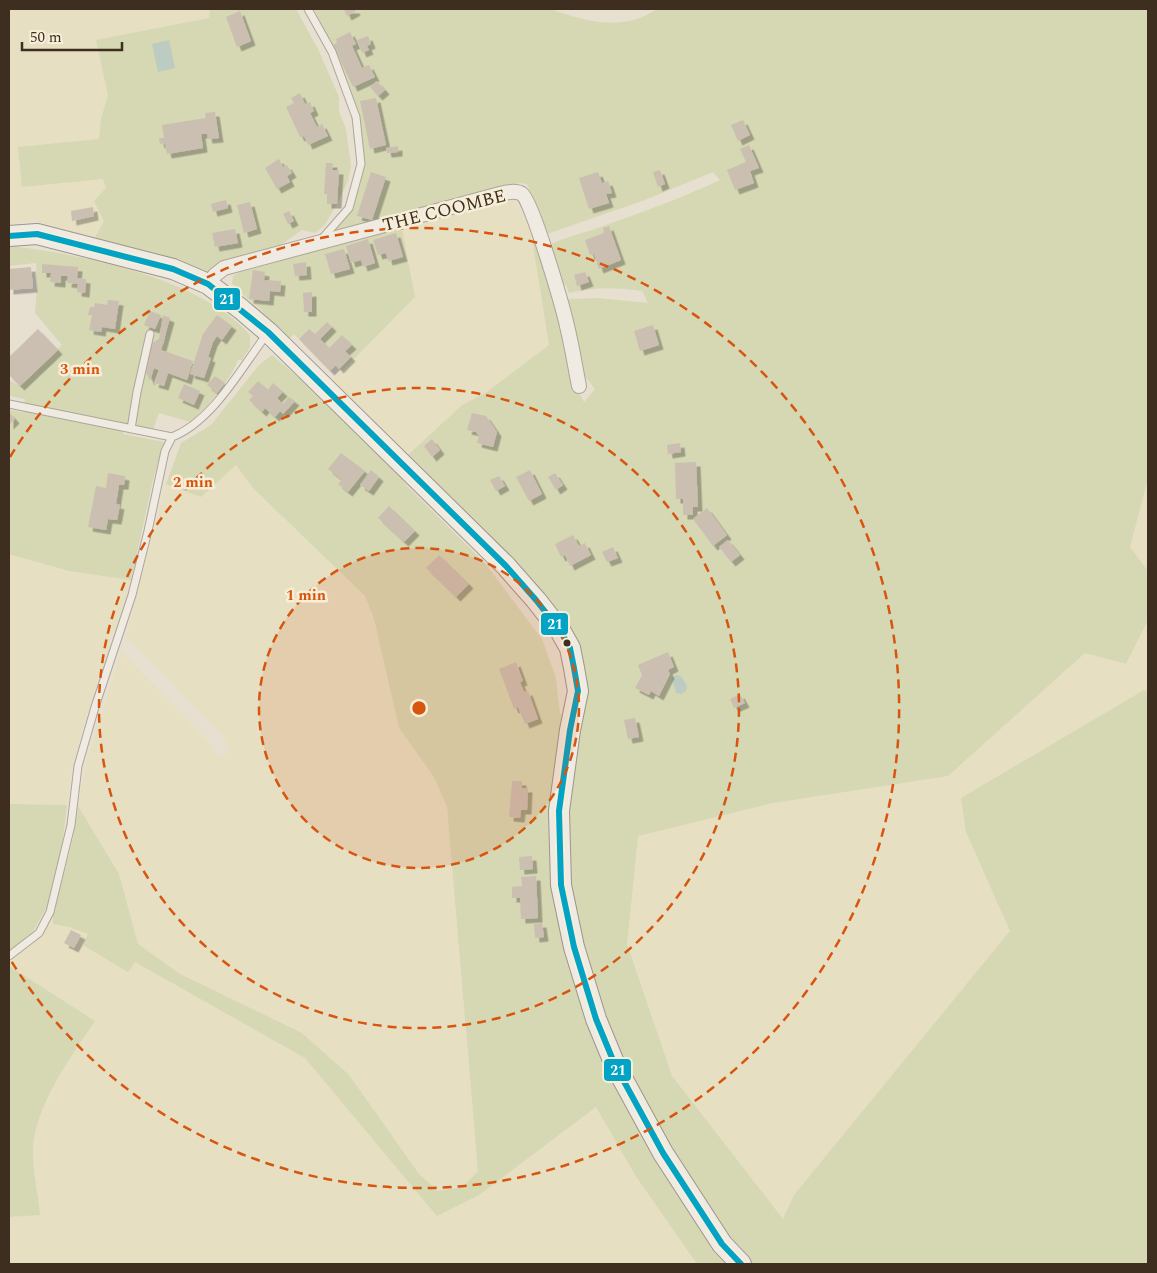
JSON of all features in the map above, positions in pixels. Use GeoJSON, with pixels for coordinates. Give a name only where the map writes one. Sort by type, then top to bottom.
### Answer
{"type":"FeatureCollection","features":[{"type":"Feature","properties":{"kind":"main road"},"geometry":{"type":"LineString","coordinates":[[9,236],[37,234],[173,269],[208,284],[242,309],[268,332],[506,566],[556,626],[570,648],[578,691],[570,730],[559,811],[561,885],[574,947],[596,1019],[615,1065],[663,1153],[722,1244],[741,1264]]}},
{"type":"Feature","properties":{"kind":"street","name":"THE COOMBE"},"geometry":{"type":"LineString","coordinates":[[208,284],[214,275],[224,268],[510,191],[522,194],[527,199],[542,240],[567,325],[579,386]]}},
{"type":"Feature","properties":{"kind":"lane"},"geometry":{"type":"LineString","coordinates":[[308,9],[332,52],[356,117],[360,164],[349,208],[317,244]]}},
{"type":"Feature","properties":{"kind":"lane"},"geometry":{"type":"LineString","coordinates":[[9,404],[172,437],[184,432],[203,416],[243,370],[268,332]]}},
{"type":"Feature","properties":{"kind":"lane"},"geometry":{"type":"LineString","coordinates":[[131,429],[150,334]]}},
{"type":"Feature","properties":{"kind":"lane"},"geometry":{"type":"LineString","coordinates":[[9,956],[38,933],[50,912],[71,824],[78,766],[94,707],[132,595],[165,451],[172,437]]}},
{"type":"Feature","properties":{"kind":"shaded area"},"geometry":{"type":"Polygon","coordinates":[[[9,9],[210,9],[209,18],[96,40],[108,95],[101,119],[103,179],[106,188],[104,221],[94,237],[35,221],[9,223],[9,9]]]}},
{"type":"Feature","properties":{"kind":"shaded area"},"geometry":{"type":"Polygon","coordinates":[[[169,40],[175,68],[158,72],[152,44],[169,40]]]}},
{"type":"Feature","properties":{"kind":"shaded area"},"geometry":{"type":"Polygon","coordinates":[[[508,200],[514,200],[530,226],[549,345],[487,392],[461,406],[408,455],[333,380],[415,297],[402,229],[508,200]]]}},
{"type":"Feature","properties":{"kind":"shaded area"},"geometry":{"type":"Polygon","coordinates":[[[235,465],[253,488],[365,596],[374,619],[399,728],[434,777],[447,807],[478,1171],[463,1187],[438,1191],[419,1174],[349,1075],[302,1033],[180,974],[138,944],[119,874],[78,806],[85,767],[121,651],[209,742],[218,756],[229,752],[224,737],[126,637],[166,484],[201,497],[235,465]]]}},
{"type":"Feature","properties":{"kind":"shaded area"},"geometry":{"type":"Polygon","coordinates":[[[1148,479],[1148,571],[1130,548],[1148,479]]]}},
{"type":"Feature","properties":{"kind":"shaded area"},"geometry":{"type":"Polygon","coordinates":[[[9,554],[69,571],[131,580],[117,628],[111,634],[109,643],[111,645],[83,726],[71,773],[67,805],[9,804],[9,554]]]}},
{"type":"Feature","properties":{"kind":"shaded area"},"geometry":{"type":"Polygon","coordinates":[[[1148,620],[1148,693],[1144,690],[961,798],[966,832],[1011,931],[794,1195],[783,1220],[672,1076],[627,944],[637,836],[773,803],[948,776],[1085,653],[1126,664],[1148,620]]]}},
{"type":"Feature","properties":{"kind":"shaded area"},"geometry":{"type":"Polygon","coordinates":[[[676,675],[681,676],[687,686],[686,691],[681,694],[676,693],[672,679],[676,675]]]}},
{"type":"Feature","properties":{"kind":"shaded area"},"geometry":{"type":"Polygon","coordinates":[[[53,915],[53,924],[69,927],[88,934],[83,945],[128,971],[135,962],[305,1058],[437,1216],[479,1195],[596,1107],[635,1175],[697,1264],[9,1264],[9,1217],[40,1215],[33,1150],[38,1121],[65,1065],[94,1021],[9,966],[9,962],[42,934],[53,915]]]}},
{"type":"Feature","properties":{"kind":"green space"},"geometry":{"type":"Polygon","coordinates":[[[210,9],[296,9],[318,49],[339,97],[339,111],[346,129],[351,166],[348,181],[337,204],[324,226],[315,233],[302,230],[282,244],[207,275],[93,241],[104,221],[94,201],[106,188],[103,179],[22,187],[18,147],[99,139],[101,119],[108,95],[96,40],[209,18],[210,9]]]}},
{"type":"Feature","properties":{"kind":"green space"},"geometry":{"type":"Polygon","coordinates":[[[314,9],[551,9],[582,19],[615,23],[637,19],[658,9],[1148,9],[1148,479],[1130,547],[1148,571],[1148,620],[1126,664],[1085,653],[948,776],[773,803],[638,836],[627,944],[672,1076],[783,1219],[794,1195],[1010,931],[966,832],[961,798],[1144,690],[1148,693],[1148,1264],[697,1264],[635,1175],[596,1107],[479,1195],[437,1216],[305,1058],[135,962],[128,972],[83,945],[88,934],[69,927],[53,924],[53,915],[73,839],[78,806],[119,874],[138,944],[180,974],[302,1033],[349,1075],[419,1174],[438,1191],[463,1187],[478,1171],[447,807],[434,777],[399,728],[374,619],[365,596],[253,488],[236,465],[201,497],[166,484],[181,443],[211,425],[259,365],[272,355],[305,383],[485,563],[542,639],[556,678],[560,714],[580,716],[582,668],[413,467],[408,455],[461,406],[487,392],[549,345],[530,226],[555,299],[572,379],[584,402],[595,389],[583,374],[567,299],[598,298],[648,303],[642,291],[614,288],[569,293],[566,285],[558,283],[548,246],[690,194],[720,180],[713,172],[645,200],[547,234],[527,184],[519,183],[343,233],[336,229],[350,212],[360,186],[364,158],[359,120],[332,48],[314,9]]]}},
{"type":"Feature","properties":{"kind":"green space"},"geometry":{"type":"Polygon","coordinates":[[[402,229],[415,297],[342,371],[336,365],[330,371],[294,334],[288,340],[259,308],[236,289],[232,283],[233,276],[238,273],[387,230],[402,229]]]}},
{"type":"Feature","properties":{"kind":"green space"},"geometry":{"type":"Polygon","coordinates":[[[9,246],[70,255],[138,272],[171,284],[202,298],[229,315],[250,335],[250,347],[242,360],[238,360],[230,377],[217,394],[190,422],[159,413],[153,430],[127,423],[123,434],[164,442],[153,480],[131,580],[69,571],[9,554],[9,410],[23,412],[25,399],[9,396],[9,380],[20,386],[62,345],[35,313],[36,263],[9,266],[9,246]]]}},
{"type":"Feature","properties":{"kind":"green space"},"geometry":{"type":"Polygon","coordinates":[[[9,804],[67,805],[62,847],[48,905],[31,935],[9,951],[9,804]]]}},
{"type":"Feature","properties":{"kind":"green space"},"geometry":{"type":"Polygon","coordinates":[[[9,966],[95,1021],[55,1083],[40,1117],[35,1134],[33,1151],[40,1215],[9,1217],[9,966]]]}},
{"type":"Feature","properties":{"kind":"building"},"geometry":{"type":"Polygon","coordinates":[[[344,9],[355,9],[356,11],[347,16],[344,9]]]}},
{"type":"Feature","properties":{"kind":"building"},"geometry":{"type":"Polygon","coordinates":[[[240,11],[251,41],[237,47],[226,17],[240,11]]]}},
{"type":"Feature","properties":{"kind":"building"},"geometry":{"type":"Polygon","coordinates":[[[350,32],[356,44],[352,46],[362,68],[369,65],[375,77],[353,87],[333,45],[337,43],[336,39],[350,32]]]}},
{"type":"Feature","properties":{"kind":"building"},"geometry":{"type":"Polygon","coordinates":[[[368,36],[371,44],[367,46],[369,50],[362,53],[357,40],[368,36]]]}},
{"type":"Feature","properties":{"kind":"building"},"geometry":{"type":"Polygon","coordinates":[[[377,81],[385,90],[378,96],[370,87],[377,81]]]}},
{"type":"Feature","properties":{"kind":"building"},"geometry":{"type":"Polygon","coordinates":[[[300,93],[305,104],[310,102],[314,111],[310,113],[317,127],[322,124],[328,136],[308,145],[304,136],[300,137],[286,107],[294,103],[291,98],[300,93]]]}},
{"type":"Feature","properties":{"kind":"building"},"geometry":{"type":"Polygon","coordinates":[[[376,98],[386,145],[370,149],[360,101],[376,98]]]}},
{"type":"Feature","properties":{"kind":"building"},"geometry":{"type":"Polygon","coordinates":[[[215,112],[219,138],[208,139],[207,134],[201,134],[203,148],[167,154],[165,143],[160,144],[159,138],[164,138],[162,125],[206,118],[205,113],[215,112]]]}},
{"type":"Feature","properties":{"kind":"building"},"geometry":{"type":"Polygon","coordinates":[[[743,120],[750,135],[738,141],[731,125],[743,120]]]}},
{"type":"Feature","properties":{"kind":"building"},"geometry":{"type":"Polygon","coordinates":[[[749,145],[759,168],[750,171],[754,183],[735,190],[727,170],[746,162],[740,149],[749,145]]]}},
{"type":"Feature","properties":{"kind":"building"},"geometry":{"type":"Polygon","coordinates":[[[398,146],[398,152],[387,153],[386,148],[398,146]]]}},
{"type":"Feature","properties":{"kind":"building"},"geometry":{"type":"Polygon","coordinates":[[[279,159],[283,167],[287,165],[292,173],[287,176],[290,182],[277,189],[265,168],[279,159]]]}},
{"type":"Feature","properties":{"kind":"building"},"geometry":{"type":"Polygon","coordinates":[[[326,163],[333,163],[332,170],[339,170],[337,204],[327,204],[327,194],[324,194],[326,163]]]}},
{"type":"Feature","properties":{"kind":"building"},"geometry":{"type":"Polygon","coordinates":[[[660,170],[665,184],[658,187],[653,172],[660,170]]]}},
{"type":"Feature","properties":{"kind":"building"},"geometry":{"type":"Polygon","coordinates":[[[371,172],[386,177],[372,220],[357,216],[371,172]]]}},
{"type":"Feature","properties":{"kind":"building"},"geometry":{"type":"Polygon","coordinates":[[[598,172],[602,183],[608,181],[612,193],[606,194],[609,203],[589,209],[579,178],[598,172]]]}},
{"type":"Feature","properties":{"kind":"building"},"geometry":{"type":"Polygon","coordinates":[[[226,200],[228,208],[213,212],[211,204],[226,200]]]}},
{"type":"Feature","properties":{"kind":"building"},"geometry":{"type":"Polygon","coordinates":[[[250,202],[257,229],[244,233],[237,205],[250,202]]]}},
{"type":"Feature","properties":{"kind":"building"},"geometry":{"type":"Polygon","coordinates":[[[93,207],[94,216],[72,221],[71,211],[93,207]]]}},
{"type":"Feature","properties":{"kind":"building"},"geometry":{"type":"Polygon","coordinates":[[[289,211],[294,221],[288,224],[283,214],[289,211]]]}},
{"type":"Feature","properties":{"kind":"building"},"geometry":{"type":"Polygon","coordinates":[[[609,226],[621,260],[599,269],[594,254],[590,255],[585,240],[604,233],[603,228],[609,226]]]}},
{"type":"Feature","properties":{"kind":"building"},"geometry":{"type":"Polygon","coordinates":[[[235,229],[238,243],[215,247],[212,233],[235,229]]]}},
{"type":"Feature","properties":{"kind":"building"},"geometry":{"type":"Polygon","coordinates":[[[396,233],[403,257],[388,261],[386,253],[378,255],[373,240],[396,233]]]}},
{"type":"Feature","properties":{"kind":"building"},"geometry":{"type":"Polygon","coordinates":[[[368,239],[375,263],[363,267],[361,260],[351,263],[346,246],[368,239]]]}},
{"type":"Feature","properties":{"kind":"building"},"geometry":{"type":"Polygon","coordinates":[[[344,249],[350,269],[331,274],[325,254],[344,249]]]}},
{"type":"Feature","properties":{"kind":"building"},"geometry":{"type":"Polygon","coordinates":[[[306,262],[307,275],[295,276],[293,264],[306,262]]]}},
{"type":"Feature","properties":{"kind":"building"},"geometry":{"type":"Polygon","coordinates":[[[42,264],[78,267],[77,278],[86,279],[85,293],[77,292],[78,284],[67,283],[68,276],[61,276],[61,283],[50,282],[51,273],[42,273],[42,264]]]}},
{"type":"Feature","properties":{"kind":"building"},"geometry":{"type":"Polygon","coordinates":[[[31,267],[33,288],[9,290],[9,269],[31,267]]]}},
{"type":"Feature","properties":{"kind":"building"},"geometry":{"type":"Polygon","coordinates":[[[253,270],[265,272],[264,280],[281,281],[280,292],[270,291],[269,301],[249,299],[253,270]]]}},
{"type":"Feature","properties":{"kind":"building"},"geometry":{"type":"Polygon","coordinates":[[[585,272],[589,282],[577,286],[574,275],[585,272]]]}},
{"type":"Feature","properties":{"kind":"building"},"geometry":{"type":"Polygon","coordinates":[[[312,292],[312,312],[304,312],[303,293],[312,292]]]}},
{"type":"Feature","properties":{"kind":"building"},"geometry":{"type":"Polygon","coordinates":[[[108,300],[119,301],[115,329],[102,327],[101,332],[89,330],[92,315],[88,315],[90,307],[94,307],[95,303],[107,305],[108,300]]]}},
{"type":"Feature","properties":{"kind":"building"},"geometry":{"type":"Polygon","coordinates":[[[150,311],[161,315],[155,329],[144,325],[150,311]]]}},
{"type":"Feature","properties":{"kind":"building"},"geometry":{"type":"Polygon","coordinates":[[[163,315],[170,318],[161,350],[193,361],[187,380],[168,373],[164,386],[154,383],[159,370],[154,368],[150,381],[146,372],[152,343],[159,339],[163,315]]]}},
{"type":"Feature","properties":{"kind":"building"},"geometry":{"type":"Polygon","coordinates":[[[217,315],[232,326],[222,340],[217,336],[213,342],[208,357],[211,358],[204,378],[190,374],[203,334],[217,315]]]}},
{"type":"Feature","properties":{"kind":"building"},"geometry":{"type":"Polygon","coordinates":[[[327,322],[332,327],[320,339],[329,348],[342,335],[352,345],[345,351],[351,357],[339,369],[336,365],[330,371],[299,339],[309,329],[315,334],[327,322]]]}},
{"type":"Feature","properties":{"kind":"building"},"geometry":{"type":"Polygon","coordinates":[[[653,325],[659,345],[640,351],[634,331],[653,325]]]}},
{"type":"Feature","properties":{"kind":"building"},"geometry":{"type":"Polygon","coordinates":[[[38,329],[58,350],[20,386],[9,375],[9,357],[38,329]]]}},
{"type":"Feature","properties":{"kind":"building"},"geometry":{"type":"Polygon","coordinates":[[[215,376],[225,383],[217,393],[207,385],[215,376]]]}},
{"type":"Feature","properties":{"kind":"building"},"geometry":{"type":"Polygon","coordinates":[[[258,381],[268,390],[273,383],[283,392],[277,398],[283,404],[289,397],[295,401],[283,414],[280,411],[275,417],[265,408],[262,412],[249,400],[253,396],[248,392],[258,381]]]}},
{"type":"Feature","properties":{"kind":"building"},"geometry":{"type":"Polygon","coordinates":[[[184,384],[200,391],[194,405],[178,398],[184,384]]]}},
{"type":"Feature","properties":{"kind":"building"},"geometry":{"type":"Polygon","coordinates":[[[9,412],[15,419],[9,425],[9,412]]]}},
{"type":"Feature","properties":{"kind":"building"},"geometry":{"type":"Polygon","coordinates":[[[472,413],[486,416],[497,432],[493,447],[477,443],[479,436],[476,432],[467,430],[472,413]]]}},
{"type":"Feature","properties":{"kind":"building"},"geometry":{"type":"Polygon","coordinates":[[[432,439],[440,450],[432,457],[424,446],[432,439]]]}},
{"type":"Feature","properties":{"kind":"building"},"geometry":{"type":"Polygon","coordinates":[[[680,443],[681,452],[668,454],[667,445],[680,443]]]}},
{"type":"Feature","properties":{"kind":"building"},"geometry":{"type":"Polygon","coordinates":[[[341,453],[365,471],[348,492],[338,484],[342,480],[328,469],[341,453]]]}},
{"type":"Feature","properties":{"kind":"building"},"geometry":{"type":"Polygon","coordinates":[[[696,462],[698,507],[693,507],[693,515],[683,515],[683,499],[676,499],[675,463],[696,462]]]}},
{"type":"Feature","properties":{"kind":"building"},"geometry":{"type":"Polygon","coordinates":[[[371,470],[379,477],[369,491],[360,485],[371,470]]]}},
{"type":"Feature","properties":{"kind":"building"},"geometry":{"type":"Polygon","coordinates":[[[530,470],[542,494],[529,501],[516,477],[530,470]]]}},
{"type":"Feature","properties":{"kind":"building"},"geometry":{"type":"Polygon","coordinates":[[[108,473],[125,476],[124,485],[119,485],[116,504],[120,505],[117,520],[108,519],[106,530],[88,527],[96,486],[106,488],[108,473]]]}},
{"type":"Feature","properties":{"kind":"building"},"geometry":{"type":"Polygon","coordinates":[[[555,473],[563,485],[556,490],[548,477],[555,473]]]}},
{"type":"Feature","properties":{"kind":"building"},"geometry":{"type":"Polygon","coordinates":[[[499,476],[505,486],[496,491],[490,480],[499,476]]]}},
{"type":"Feature","properties":{"kind":"building"},"geometry":{"type":"Polygon","coordinates":[[[389,506],[415,531],[404,542],[378,518],[389,506]]]}},
{"type":"Feature","properties":{"kind":"building"},"geometry":{"type":"Polygon","coordinates":[[[707,508],[727,535],[713,546],[693,519],[707,508]]]}},
{"type":"Feature","properties":{"kind":"building"},"geometry":{"type":"Polygon","coordinates":[[[573,535],[579,546],[585,543],[591,555],[570,566],[565,555],[561,557],[555,544],[573,535]]]}},
{"type":"Feature","properties":{"kind":"building"},"geometry":{"type":"Polygon","coordinates":[[[728,540],[740,555],[731,562],[719,547],[728,540]]]}},
{"type":"Feature","properties":{"kind":"building"},"geometry":{"type":"Polygon","coordinates":[[[613,547],[618,558],[607,562],[602,552],[613,547]]]}},
{"type":"Feature","properties":{"kind":"building"},"geometry":{"type":"Polygon","coordinates":[[[439,555],[469,584],[456,597],[426,568],[439,555]]]}},
{"type":"Feature","properties":{"kind":"building"},"geometry":{"type":"Polygon","coordinates":[[[668,652],[674,667],[668,670],[670,674],[659,696],[651,691],[649,695],[635,688],[642,675],[638,665],[668,652]]]}},
{"type":"Feature","properties":{"kind":"building"},"geometry":{"type":"Polygon","coordinates":[[[516,662],[523,681],[520,682],[524,692],[528,691],[538,719],[525,724],[518,707],[514,709],[499,669],[516,662]]]}},
{"type":"Feature","properties":{"kind":"building"},"geometry":{"type":"Polygon","coordinates":[[[740,694],[745,703],[734,708],[730,699],[740,694]]]}},
{"type":"Feature","properties":{"kind":"building"},"geometry":{"type":"Polygon","coordinates":[[[635,718],[639,737],[628,739],[624,720],[635,718]]]}},
{"type":"Feature","properties":{"kind":"building"},"geometry":{"type":"Polygon","coordinates":[[[512,781],[522,781],[522,788],[528,788],[527,810],[521,810],[520,818],[509,817],[512,781]]]}},
{"type":"Feature","properties":{"kind":"building"},"geometry":{"type":"Polygon","coordinates":[[[532,856],[533,869],[520,870],[519,857],[532,856]]]}},
{"type":"Feature","properties":{"kind":"building"},"geometry":{"type":"Polygon","coordinates":[[[536,876],[538,918],[521,919],[520,898],[512,898],[512,887],[522,886],[521,877],[536,876]]]}},
{"type":"Feature","properties":{"kind":"building"},"geometry":{"type":"Polygon","coordinates":[[[542,923],[544,937],[535,938],[534,924],[542,923]]]}},
{"type":"Feature","properties":{"kind":"building"},"geometry":{"type":"Polygon","coordinates":[[[71,930],[81,935],[74,948],[64,943],[71,930]]]}},
{"type":"Feature","properties":{"kind":"transit line","name":"21"},"geometry":{"type":"LineString","coordinates":[[9,236],[37,234],[173,269],[208,284],[268,332],[506,566],[561,632],[570,648],[578,691],[570,730],[559,811],[561,885],[574,947],[596,1019],[615,1065],[663,1153],[722,1244],[741,1264]]}}]}
